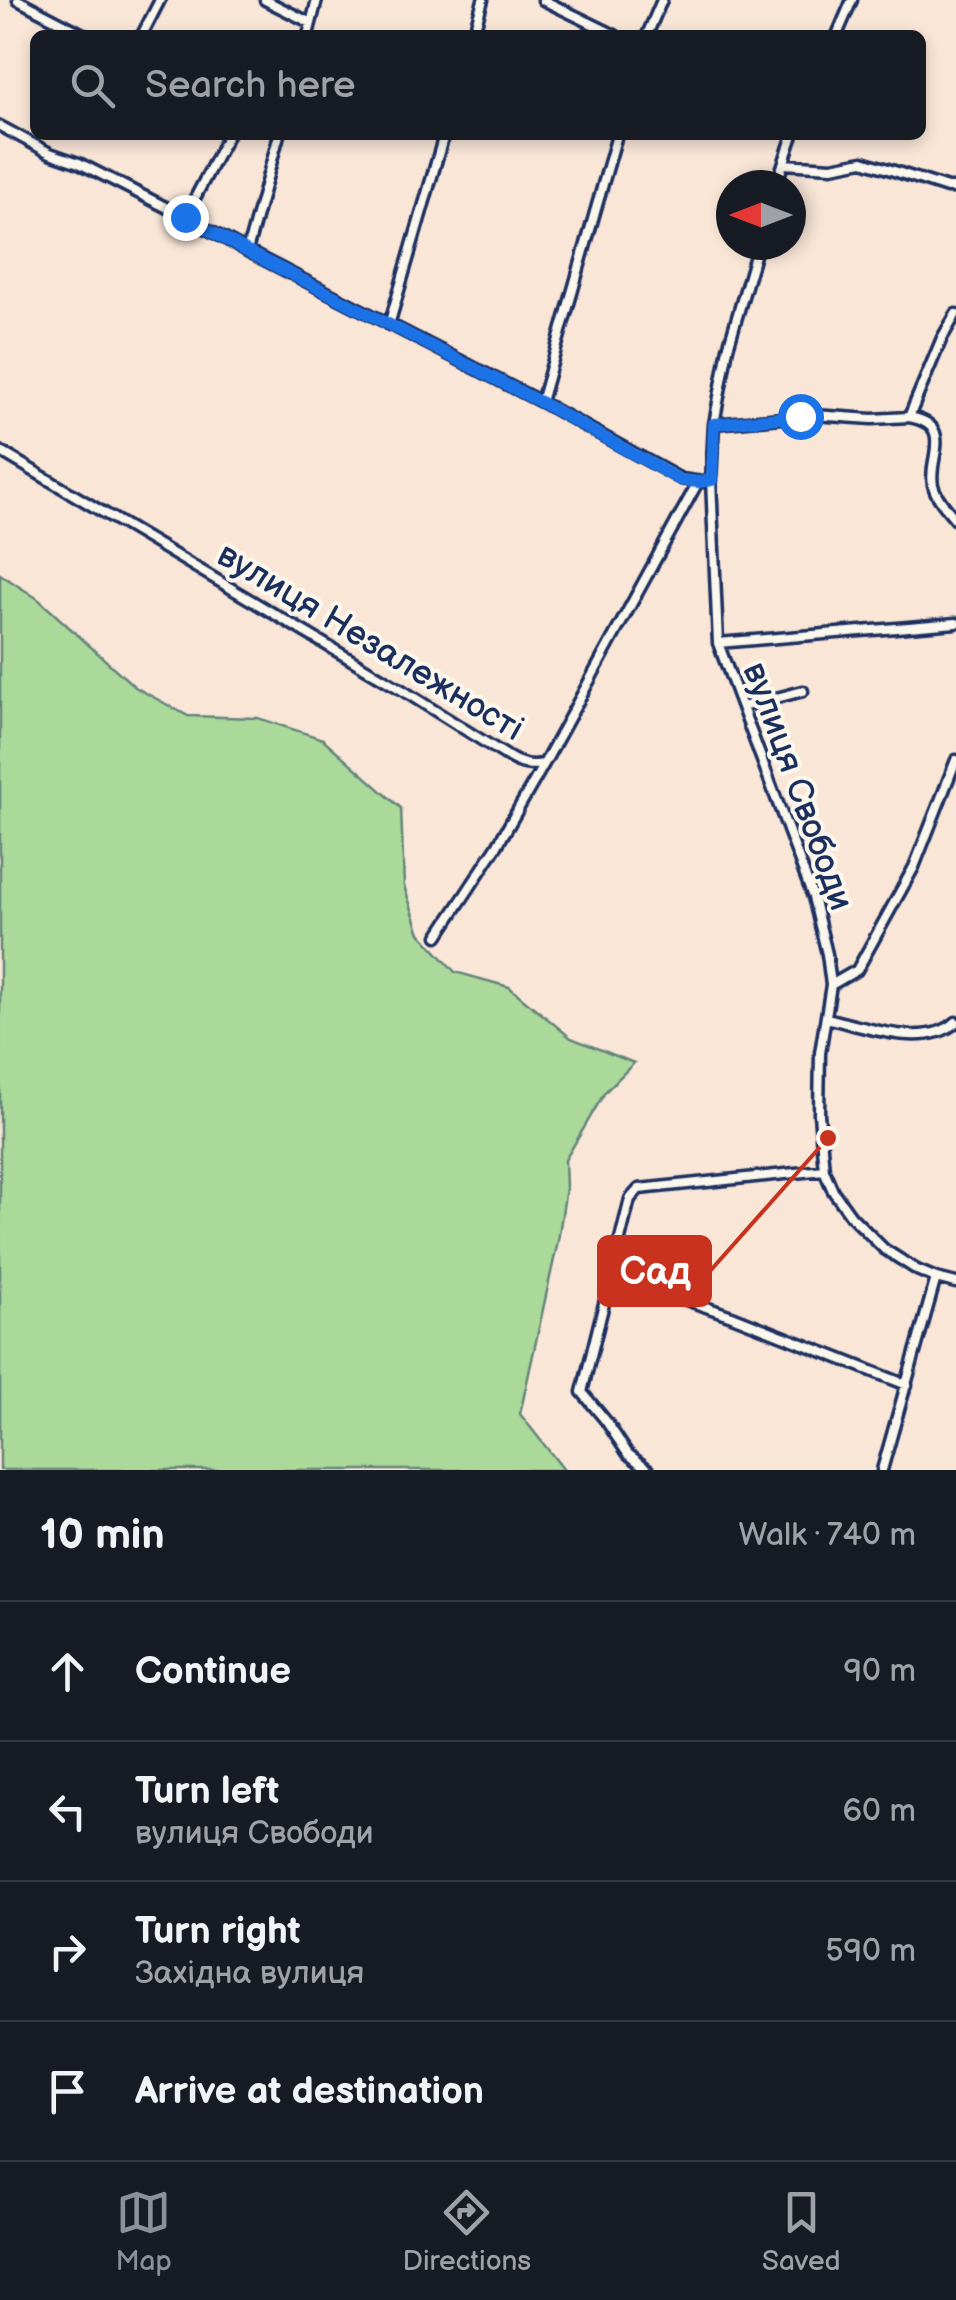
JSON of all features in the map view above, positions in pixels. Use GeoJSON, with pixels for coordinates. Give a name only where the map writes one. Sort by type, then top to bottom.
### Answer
{"type":"FeatureCollection","features":[{"type":"Feature","properties":{"kind":"street"},"geometry":{"type":"LineString","coordinates":[[18,0],[75,30]]}},
{"type":"Feature","properties":{"kind":"street"},"geometry":{"type":"LineString","coordinates":[[145,30],[160,0]]}},
{"type":"Feature","properties":{"kind":"street"},"geometry":{"type":"LineString","coordinates":[[266,0],[311,24]]}},
{"type":"Feature","properties":{"kind":"street"},"geometry":{"type":"LineString","coordinates":[[309,30],[316,0]]}},
{"type":"Feature","properties":{"kind":"street"},"geometry":{"type":"LineString","coordinates":[[474,30],[483,0]]}},
{"type":"Feature","properties":{"kind":"street"},"geometry":{"type":"LineString","coordinates":[[543,0],[605,30]]}},
{"type":"Feature","properties":{"kind":"street"},"geometry":{"type":"LineString","coordinates":[[649,30],[662,0]]}},
{"type":"Feature","properties":{"kind":"street"},"geometry":{"type":"LineString","coordinates":[[838,30],[852,0]]}},
{"type":"Feature","properties":{"kind":"street"},"geometry":{"type":"LineString","coordinates":[[0,126],[185,217],[540,402],[680,480],[712,480]]}},
{"type":"Feature","properties":{"kind":"street"},"geometry":{"type":"LineString","coordinates":[[185,217],[225,140]]}},
{"type":"Feature","properties":{"kind":"street"},"geometry":{"type":"LineString","coordinates":[[246,251],[279,140]]}},
{"type":"Feature","properties":{"kind":"street"},"geometry":{"type":"LineString","coordinates":[[389,325],[443,140]]}},
{"type":"Feature","properties":{"kind":"street"},"geometry":{"type":"LineString","coordinates":[[540,402],[615,140]]}},
{"type":"Feature","properties":{"kind":"street"},"geometry":{"type":"LineString","coordinates":[[780,170],[791,140]]}},
{"type":"Feature","properties":{"kind":"street"},"geometry":{"type":"LineString","coordinates":[[782,164],[832,166],[863,160],[956,188]]}},
{"type":"Feature","properties":{"kind":"street","name":"вулиця Свободи"},"geometry":{"type":"LineString","coordinates":[[754,260],[728,348],[714,424],[712,480],[718,644],[813,897],[828,954],[831,985],[820,1053],[819,1114],[824,1170],[851,1216],[884,1249],[917,1270],[956,1284]]}},
{"type":"Feature","properties":{"kind":"street"},"geometry":{"type":"LineString","coordinates":[[908,417],[956,314]]}},
{"type":"Feature","properties":{"kind":"street"},"geometry":{"type":"LineString","coordinates":[[714,424],[829,415],[908,417],[926,422],[932,428],[937,447],[933,487],[956,520]]}},
{"type":"Feature","properties":{"kind":"street","name":"вулиця Незалежності"},"geometry":{"type":"LineString","coordinates":[[0,451],[519,763],[532,766],[544,764],[698,482]]}},
{"type":"Feature","properties":{"kind":"street"},"geometry":{"type":"LineString","coordinates":[[718,644],[956,623]]}},
{"type":"Feature","properties":{"kind":"street"},"geometry":{"type":"LineString","coordinates":[[742,707],[804,691]]}},
{"type":"Feature","properties":{"kind":"street"},"geometry":{"type":"LineString","coordinates":[[831,985],[857,970],[876,936],[914,867],[956,760]]}},
{"type":"Feature","properties":{"kind":"street"},"geometry":{"type":"LineString","coordinates":[[438,936],[497,846],[544,764]]}},
{"type":"Feature","properties":{"kind":"street"},"geometry":{"type":"LineString","coordinates":[[826,1018],[892,1034],[920,1035],[947,1031],[956,1022]]}},
{"type":"Feature","properties":{"kind":"street"},"geometry":{"type":"LineString","coordinates":[[824,1170],[639,1190],[630,1199],[612,1266],[614,1272],[619,1278],[732,1316],[907,1385]]}},
{"type":"Feature","properties":{"kind":"street"},"geometry":{"type":"LineString","coordinates":[[614,1272],[582,1392],[628,1454],[649,1470]]}},
{"type":"Feature","properties":{"kind":"street"},"geometry":{"type":"LineString","coordinates":[[882,1470],[936,1278]]}},
{"type":"Feature","properties":{"kind":"green space"},"geometry":{"type":"Polygon","coordinates":[[[0,574],[38,599],[135,687],[188,716],[258,718],[323,739],[401,808],[404,886],[420,933],[455,972],[509,987],[571,1038],[634,1063],[605,1092],[565,1160],[566,1188],[558,1241],[520,1414],[564,1470],[0,1470],[0,574]]]}},
{"type":"Feature","properties":{"kind":"place","name":"Сад"},"geometry":{"type":"Point","coordinates":[828,1138]}},
{"type":"Feature","properties":{"kind":"route"},"geometry":{"type":"LineString","coordinates":[[185,217],[540,402],[680,480],[712,480],[714,424],[800,416]]}}]}
